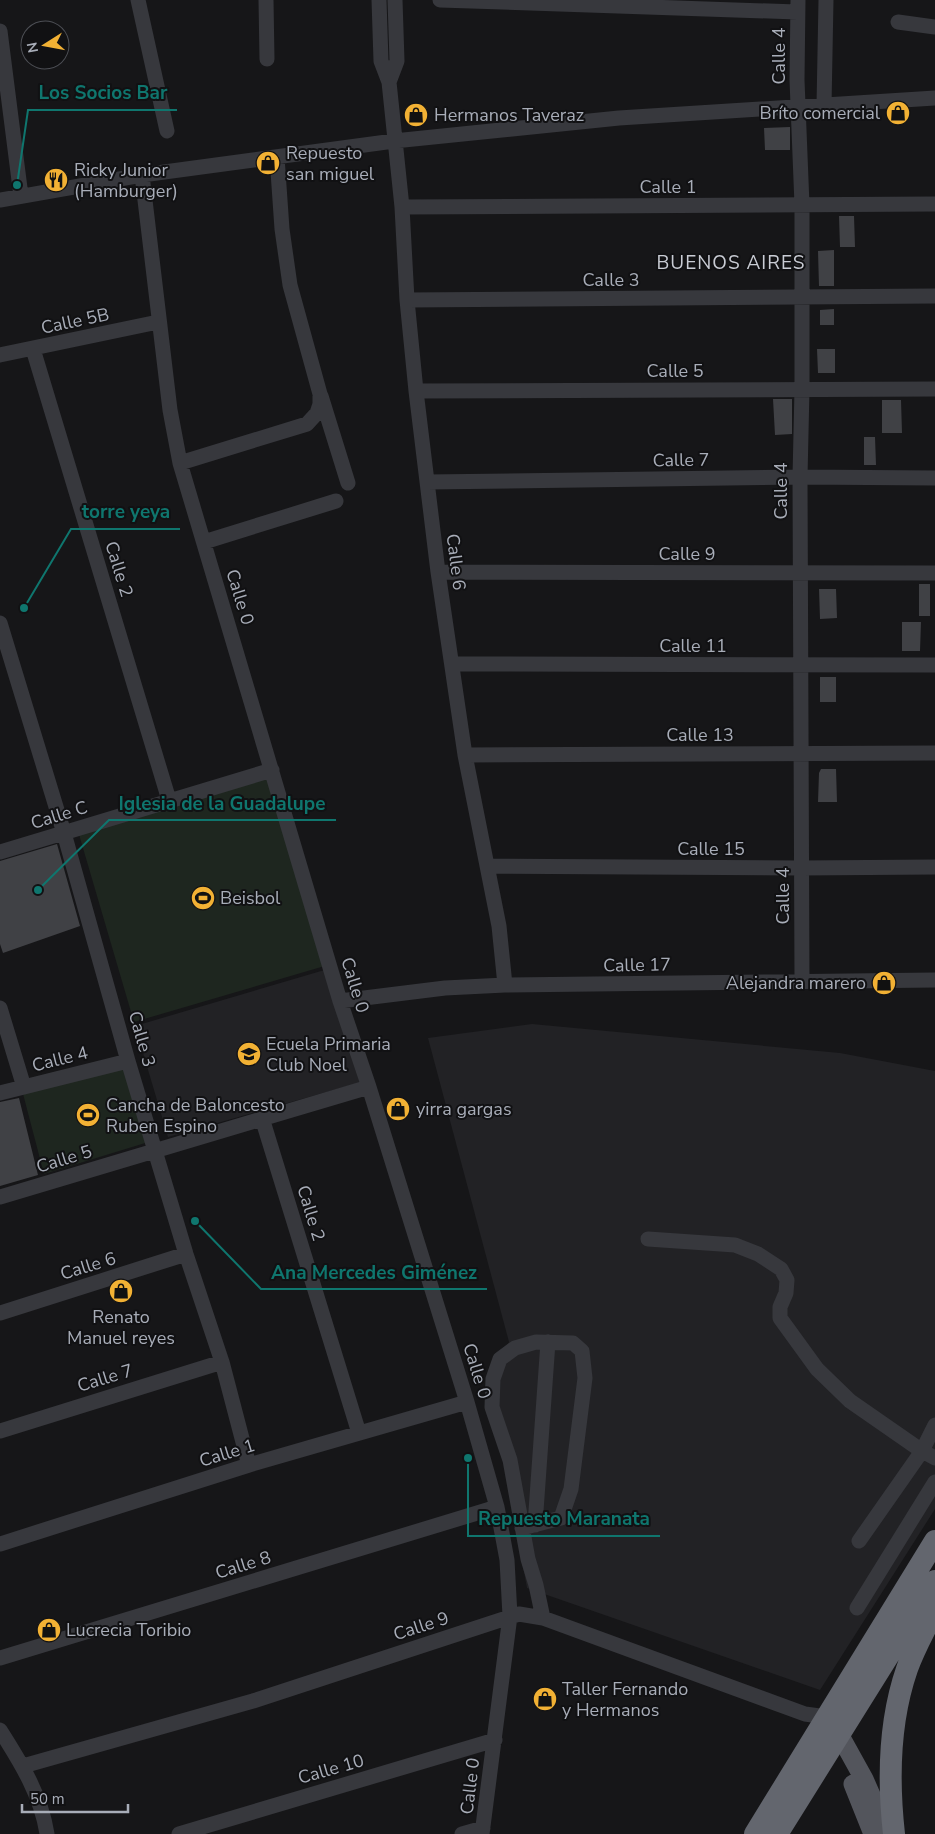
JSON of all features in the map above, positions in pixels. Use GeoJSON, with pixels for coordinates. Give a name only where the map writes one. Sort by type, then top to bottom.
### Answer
{"type":"FeatureCollection","features":[{"type":"Feature","properties":{"kind":"highway"},"geometry":{"type":"LineString","coordinates":[[756,1834],[825,1728],[935,1540]]}},
{"type":"Feature","properties":{"kind":"highway"},"geometry":{"type":"LineString","coordinates":[[777,1834],[825,1728],[935,1581]]}},
{"type":"Feature","properties":{"kind":"highway"},"geometry":{"type":"LineString","coordinates":[[894,1834],[892,1762],[895,1713],[907,1669],[918,1642],[935,1610]]}},
{"type":"Feature","properties":{"kind":"main road"},"geometry":{"type":"LineString","coordinates":[[825,1728],[852,1781],[873,1834]]}},
{"type":"Feature","properties":{"kind":"main road"},"geometry":{"type":"LineString","coordinates":[[825,1728],[864,1778],[888,1834]]}},
{"type":"Feature","properties":{"kind":"street"},"geometry":{"type":"LineString","coordinates":[[138,0],[167,131]]}},
{"type":"Feature","properties":{"kind":"street"},"geometry":{"type":"LineString","coordinates":[[266,0],[267,59]]}},
{"type":"Feature","properties":{"kind":"street"},"geometry":{"type":"LineString","coordinates":[[379,0],[381,61],[389,82]]}},
{"type":"Feature","properties":{"kind":"street"},"geometry":{"type":"LineString","coordinates":[[389,82],[396,61],[395,0]]}},
{"type":"Feature","properties":{"kind":"street"},"geometry":{"type":"LineString","coordinates":[[440,0],[798,6]]}},
{"type":"Feature","properties":{"kind":"street"},"geometry":{"type":"LineString","coordinates":[[824,106],[826,0]]}},
{"type":"Feature","properties":{"kind":"street","name":"Calle 4"},"geometry":{"type":"LineString","coordinates":[[798,6],[798,107],[802,205],[800,477],[802,982]]}},
{"type":"Feature","properties":{"kind":"street"},"geometry":{"type":"LineString","coordinates":[[898,22],[935,27]]}},
{"type":"Feature","properties":{"kind":"street"},"geometry":{"type":"LineString","coordinates":[[0,30],[21,196]]}},
{"type":"Feature","properties":{"kind":"street","name":"Calle 6"},"geometry":{"type":"LineString","coordinates":[[389,82],[402,207],[416,390],[438,572],[464,755],[499,926],[505,985]]}},
{"type":"Feature","properties":{"kind":"street"},"geometry":{"type":"LineString","coordinates":[[0,200],[142,175],[394,141],[619,118],[935,98]]}},
{"type":"Feature","properties":{"kind":"street"},"geometry":{"type":"LineString","coordinates":[[277,157],[282,229],[290,285],[320,394],[348,483]]}},
{"type":"Feature","properties":{"kind":"street","name":"Calle 0"},"geometry":{"type":"LineString","coordinates":[[142,175],[158,322],[170,410],[180,463],[340,1001],[369,1087],[467,1402],[497,1507],[507,1560],[510,1616],[483,1831]]}},
{"type":"Feature","properties":{"kind":"street","name":"Calle 1"},"geometry":{"type":"LineString","coordinates":[[402,207],[935,204]]}},
{"type":"Feature","properties":{"kind":"street","name":"Calle 3"},"geometry":{"type":"LineString","coordinates":[[408,300],[935,296]]}},
{"type":"Feature","properties":{"kind":"street","name":"Calle 5B"},"geometry":{"type":"LineString","coordinates":[[0,356],[158,322]]}},
{"type":"Feature","properties":{"kind":"street","name":"Calle 2"},"geometry":{"type":"LineString","coordinates":[[34,349],[169,800]]}},
{"type":"Feature","properties":{"kind":"street","name":"Calle 5"},"geometry":{"type":"LineString","coordinates":[[416,390],[935,389]]}},
{"type":"Feature","properties":{"kind":"street"},"geometry":{"type":"LineString","coordinates":[[180,463],[307,424],[317,413],[320,404],[320,394]]}},
{"type":"Feature","properties":{"kind":"street","name":"Calle 7"},"geometry":{"type":"LineString","coordinates":[[427,482],[800,477],[935,478]]}},
{"type":"Feature","properties":{"kind":"street"},"geometry":{"type":"LineString","coordinates":[[204,542],[336,501]]}},
{"type":"Feature","properties":{"kind":"street","name":"Calle 9"},"geometry":{"type":"LineString","coordinates":[[438,572],[935,572]]}},
{"type":"Feature","properties":{"kind":"street","name":"Calle 3"},"geometry":{"type":"LineString","coordinates":[[0,623],[64,834],[128,1061],[186,1254],[222,1362],[249,1466]]}},
{"type":"Feature","properties":{"kind":"street","name":"Calle 11"},"geometry":{"type":"LineString","coordinates":[[452,664],[935,665]]}},
{"type":"Feature","properties":{"kind":"street","name":"Calle 13"},"geometry":{"type":"LineString","coordinates":[[464,755],[935,753]]}},
{"type":"Feature","properties":{"kind":"street","name":"Calle C"},"geometry":{"type":"LineString","coordinates":[[0,852],[272,770]]}},
{"type":"Feature","properties":{"kind":"street","name":"Calle 15"},"geometry":{"type":"LineString","coordinates":[[487,866],[935,867]]}},
{"type":"Feature","properties":{"kind":"street","name":"Calle 17"},"geometry":{"type":"LineString","coordinates":[[340,1001],[417,990],[505,985],[935,980]]}},
{"type":"Feature","properties":{"kind":"street"},"geometry":{"type":"LineString","coordinates":[[0,1008],[24,1087]]}},
{"type":"Feature","properties":{"kind":"street","name":"Calle 4"},"geometry":{"type":"LineString","coordinates":[[0,1093],[128,1061]]}},
{"type":"Feature","properties":{"kind":"street","name":"Calle 5"},"geometry":{"type":"LineString","coordinates":[[0,1198],[369,1087]]}},
{"type":"Feature","properties":{"kind":"street","name":"Calle 2"},"geometry":{"type":"LineString","coordinates":[[262,1118],[358,1433]]}},
{"type":"Feature","properties":{"kind":"street"},"geometry":{"type":"LineString","coordinates":[[648,1239],[735,1245],[758,1254],[781,1269],[787,1280],[786,1293],[780,1307],[780,1318],[817,1369],[850,1401],[928,1454]]}},
{"type":"Feature","properties":{"kind":"street","name":"Calle 6"},"geometry":{"type":"LineString","coordinates":[[0,1313],[186,1254]]}},
{"type":"Feature","properties":{"kind":"street"},"geometry":{"type":"LineString","coordinates":[[536,1342],[574,1343],[582,1351],[585,1378],[571,1489],[560,1518],[528,1527],[510,1460],[492,1407],[493,1379],[500,1359],[515,1348],[536,1342]]}},
{"type":"Feature","properties":{"kind":"street"},"geometry":{"type":"LineString","coordinates":[[543,1618],[528,1559],[528,1527],[548,1342]]}},
{"type":"Feature","properties":{"kind":"street","name":"Calle 7"},"geometry":{"type":"LineString","coordinates":[[0,1431],[222,1362]]}},
{"type":"Feature","properties":{"kind":"street","name":"Calle 1"},"geometry":{"type":"LineString","coordinates":[[0,1544],[249,1466],[467,1402]]}},
{"type":"Feature","properties":{"kind":"street"},"geometry":{"type":"LineString","coordinates":[[860,1541],[928,1454],[935,1425]]}},
{"type":"Feature","properties":{"kind":"street"},"geometry":{"type":"LineString","coordinates":[[857,1608],[935,1482]]}},
{"type":"Feature","properties":{"kind":"street","name":"Calle 8"},"geometry":{"type":"LineString","coordinates":[[0,1658],[497,1507]]}},
{"type":"Feature","properties":{"kind":"street","name":"Calle 9"},"geometry":{"type":"LineString","coordinates":[[23,1766],[253,1701],[519,1614],[543,1618],[825,1728]]}},
{"type":"Feature","properties":{"kind":"street"},"geometry":{"type":"LineString","coordinates":[[0,1730],[23,1766],[41,1805],[47,1834]]}},
{"type":"Feature","properties":{"kind":"street","name":"Calle 10"},"geometry":{"type":"LineString","coordinates":[[179,1834],[495,1740]]}},
{"type":"Feature","properties":{"kind":"street"},"geometry":{"type":"LineString","coordinates":[[462,1834],[483,1831]]}},
{"type":"Feature","properties":{"kind":"shaded area","name":"Beisbol"},"geometry":{"type":"Polygon","coordinates":[[[269,774],[328,965],[134,1022],[78,831],[269,774]]]}},
{"type":"Feature","properties":{"kind":"shaded area","name":"Ecuela Primaria Club Noel"},"geometry":{"type":"Polygon","coordinates":[[[328,969],[362,1082],[168,1137],[135,1026],[328,969]]]}},
{"type":"Feature","properties":{"kind":"shaded area"},"geometry":{"type":"Polygon","coordinates":[[[532,1024],[840,1053],[935,1071],[935,1509],[820,1690],[527,1588],[491,1394],[509,1342],[428,1038],[532,1024]]]}},
{"type":"Feature","properties":{"kind":"shaded area","name":"Cancha de Baloncesto Ruben Espino"},"geometry":{"type":"Polygon","coordinates":[[[131,1062],[155,1140],[44,1174],[22,1090],[131,1062]]]}},
{"type":"Feature","properties":{"kind":"building"},"geometry":{"type":"Polygon","coordinates":[[[790,127],[790,150],[765,150],[764,128],[790,127]]]}},
{"type":"Feature","properties":{"kind":"building"},"geometry":{"type":"Polygon","coordinates":[[[839,216],[854,216],[855,247],[840,247],[839,216]]]}},
{"type":"Feature","properties":{"kind":"building"},"geometry":{"type":"Polygon","coordinates":[[[834,250],[834,286],[819,286],[818,251],[834,250]]]}},
{"type":"Feature","properties":{"kind":"building"},"geometry":{"type":"Polygon","coordinates":[[[834,309],[834,325],[820,325],[820,310],[834,309]]]}},
{"type":"Feature","properties":{"kind":"building"},"geometry":{"type":"Polygon","coordinates":[[[817,349],[835,349],[835,373],[818,373],[817,349]]]}},
{"type":"Feature","properties":{"kind":"building"},"geometry":{"type":"Polygon","coordinates":[[[773,399],[792,399],[792,434],[775,435],[773,399]]]}},
{"type":"Feature","properties":{"kind":"building"},"geometry":{"type":"Polygon","coordinates":[[[882,400],[901,400],[902,433],[882,433],[882,400]]]}},
{"type":"Feature","properties":{"kind":"building"},"geometry":{"type":"Polygon","coordinates":[[[864,437],[875,437],[876,465],[864,465],[864,437]]]}},
{"type":"Feature","properties":{"kind":"building"},"geometry":{"type":"Polygon","coordinates":[[[919,584],[930,584],[930,616],[919,616],[919,584]]]}},
{"type":"Feature","properties":{"kind":"building"},"geometry":{"type":"Polygon","coordinates":[[[819,589],[836,589],[837,618],[820,619],[819,589]]]}},
{"type":"Feature","properties":{"kind":"building"},"geometry":{"type":"Polygon","coordinates":[[[902,622],[921,622],[920,651],[902,651],[902,622]]]}},
{"type":"Feature","properties":{"kind":"building"},"geometry":{"type":"Polygon","coordinates":[[[820,677],[836,677],[836,702],[820,702],[820,677]]]}},
{"type":"Feature","properties":{"kind":"building"},"geometry":{"type":"Polygon","coordinates":[[[821,769],[836,769],[837,802],[818,802],[819,773],[821,769]]]}},
{"type":"Feature","properties":{"kind":"building"},"geometry":{"type":"Polygon","coordinates":[[[57,844],[80,926],[3,953],[0,944],[0,861],[57,844]]]}},
{"type":"Feature","properties":{"kind":"building"},"geometry":{"type":"Polygon","coordinates":[[[19,1098],[38,1175],[0,1186],[0,1102],[19,1098]]]}},
{"type":"Feature","properties":{"kind":"place","name":"Bríto comercial"},"geometry":{"type":"Point","coordinates":[898,113]}},
{"type":"Feature","properties":{"kind":"place","name":"Hermanos Taveraz"},"geometry":{"type":"Point","coordinates":[416,115]}},
{"type":"Feature","properties":{"kind":"place","name":"Repuesto san miguel"},"geometry":{"type":"Point","coordinates":[268,163]}},
{"type":"Feature","properties":{"kind":"place","name":"Ricky Junior (Hamburger)"},"geometry":{"type":"Point","coordinates":[56,180]}},
{"type":"Feature","properties":{"kind":"place","name":"Los Socios Bar"},"geometry":{"type":"Point","coordinates":[17,185]}},
{"type":"Feature","properties":{"kind":"place","name":"torre yeya"},"geometry":{"type":"Point","coordinates":[24,608]}},
{"type":"Feature","properties":{"kind":"place","name":"Iglesia de la Guadalupe"},"geometry":{"type":"Point","coordinates":[38,890]}},
{"type":"Feature","properties":{"kind":"place","name":"Beisbol"},"geometry":{"type":"Point","coordinates":[203,898]}},
{"type":"Feature","properties":{"kind":"place","name":"Alejandra marero"},"geometry":{"type":"Point","coordinates":[884,983]}},
{"type":"Feature","properties":{"kind":"place","name":"Ecuela Primaria Club Noel"},"geometry":{"type":"Point","coordinates":[249,1054]}},
{"type":"Feature","properties":{"kind":"place","name":"yirra gargas"},"geometry":{"type":"Point","coordinates":[398,1109]}},
{"type":"Feature","properties":{"kind":"place","name":"Cancha de Baloncesto Ruben Espino"},"geometry":{"type":"Point","coordinates":[88,1115]}},
{"type":"Feature","properties":{"kind":"place","name":"Ana Mercedes Giménez"},"geometry":{"type":"Point","coordinates":[195,1221]}},
{"type":"Feature","properties":{"kind":"place","name":"Renato Manuel reyes"},"geometry":{"type":"Point","coordinates":[121,1291]}},
{"type":"Feature","properties":{"kind":"place","name":"Repuesto Maranata"},"geometry":{"type":"Point","coordinates":[468,1458]}},
{"type":"Feature","properties":{"kind":"place","name":"Lucrecia Toribio"},"geometry":{"type":"Point","coordinates":[49,1630]}},
{"type":"Feature","properties":{"kind":"place","name":"Taller Fernando y Hermanos"},"geometry":{"type":"Point","coordinates":[545,1699]}},
{"type":"Feature","properties":{"kind":"district","name":"BUENOS AIRES"},"geometry":{"type":"Point","coordinates":[731,263]}}]}
